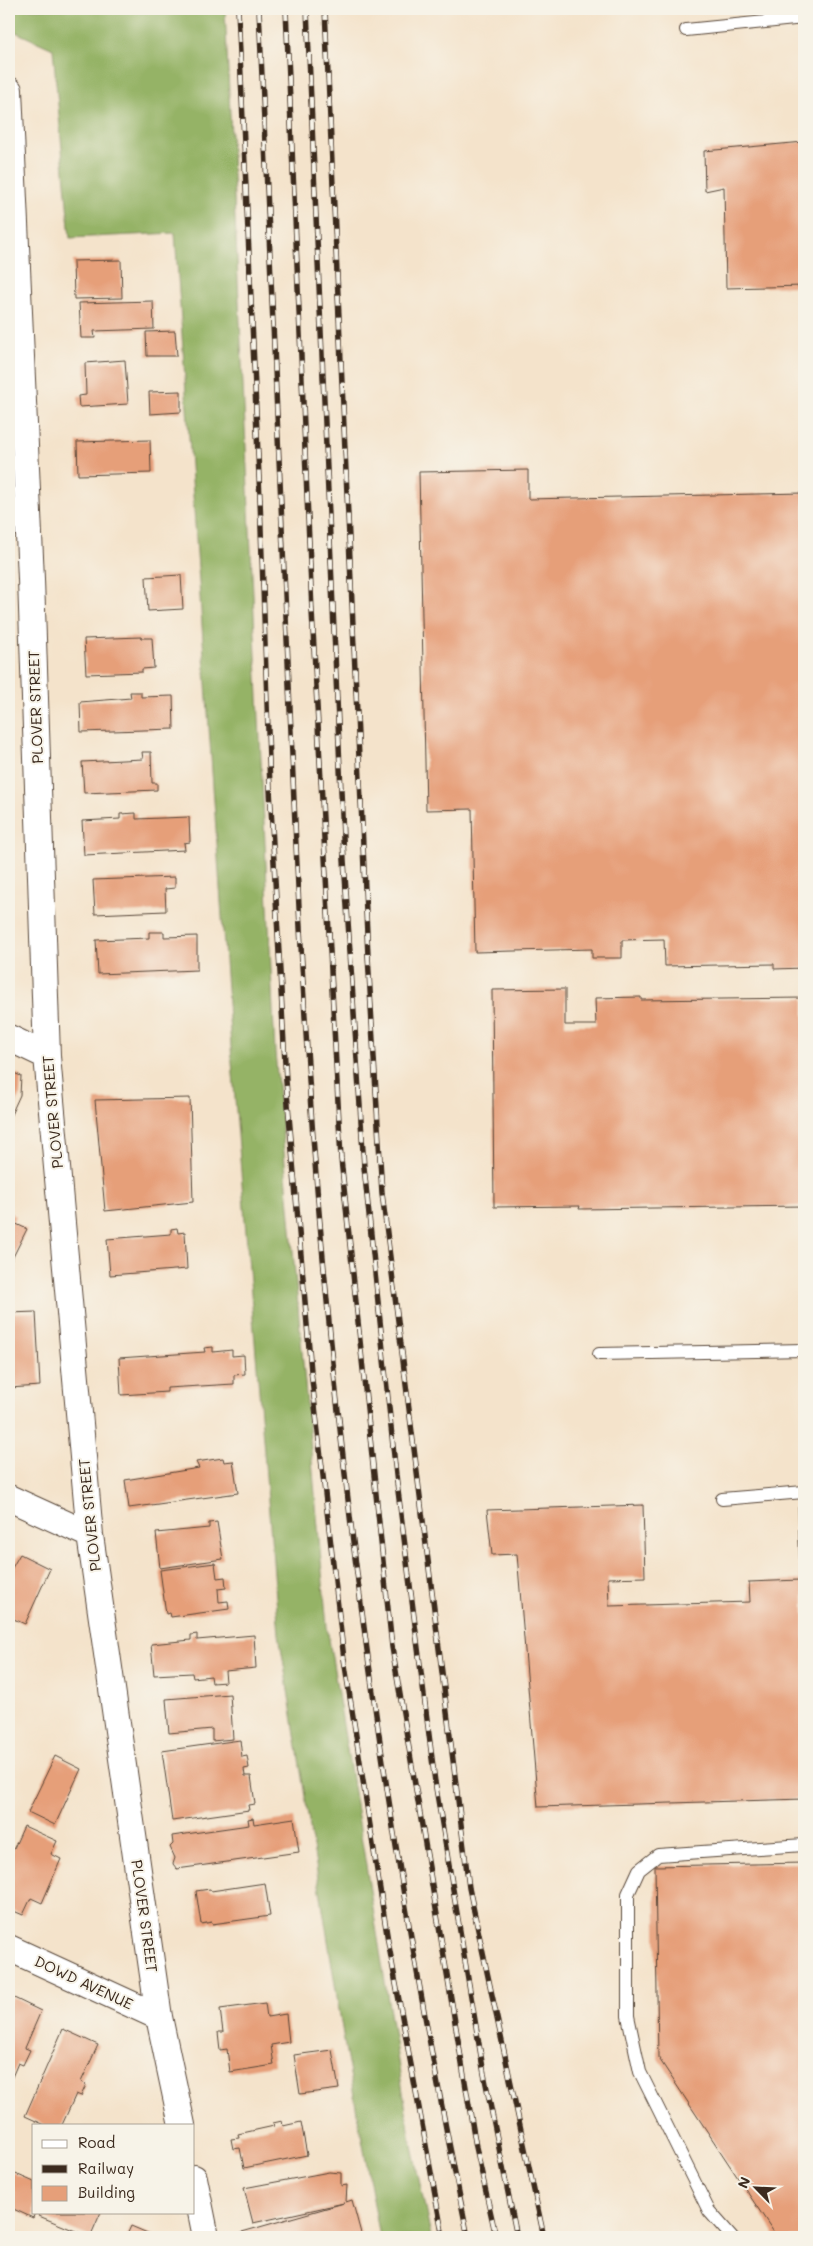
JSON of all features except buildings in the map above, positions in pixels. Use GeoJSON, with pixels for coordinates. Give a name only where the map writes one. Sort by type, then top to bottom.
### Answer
{"type":"FeatureCollection","features":[{"type":"Feature","properties":{"kind":"street","name":"PLOVER STREET"},"geometry":{"type":"LineString","coordinates":[[9,90],[20,573],[47,1056],[90,1535],[160,2017],[182,2124]]}},
{"type":"Feature","properties":{"kind":"street"},"geometry":{"type":"LineString","coordinates":[[9,1038],[47,1056]]}},
{"type":"Feature","properties":{"kind":"street"},"geometry":{"type":"LineString","coordinates":[[9,1498],[90,1535]]}},
{"type":"Feature","properties":{"kind":"street","name":"DOWD AVENUE"},"geometry":{"type":"LineString","coordinates":[[9,1948],[160,2017]]}},
{"type":"Feature","properties":{"kind":"street"},"geometry":{"type":"LineString","coordinates":[[195,2183],[206,2237]]}},
{"type":"Feature","properties":{"kind":"lane"},"geometry":{"type":"LineString","coordinates":[[686,30],[804,18]]}},
{"type":"Feature","properties":{"kind":"lane"},"geometry":{"type":"LineString","coordinates":[[599,1354],[804,1350]]}},
{"type":"Feature","properties":{"kind":"lane"},"geometry":{"type":"LineString","coordinates":[[722,1498],[804,1492]]}},
{"type":"Feature","properties":{"kind":"lane"},"geometry":{"type":"LineString","coordinates":[[732,2237],[709,2212],[640,2072],[628,2016],[628,1894],[639,1870],[658,1855],[804,1845]]}},
{"type":"Feature","properties":{"kind":"green space"},"geometry":{"type":"Polygon","coordinates":[[[9,9],[225,9],[275,1052],[327,1627],[411,2141],[431,2237],[380,2237],[345,2047],[279,1634],[232,1062],[175,233],[70,238],[53,49],[9,29],[9,9]]]}},
{"type":"Feature","properties":{"kind":"railway"},"geometry":{"type":"LineString","coordinates":[[238,9],[260,499],[270,789],[286,1081],[311,1371],[344,1659],[388,1941],[443,2237]]}},
{"type":"Feature","properties":{"kind":"railway"},"geometry":{"type":"LineString","coordinates":[[259,9],[301,948],[321,1235],[347,1487],[379,1738],[420,1988],[468,2237]]}},
{"type":"Feature","properties":{"kind":"railway"},"geometry":{"type":"LineString","coordinates":[[286,9],[312,611],[341,1159],[392,1647],[476,2147],[496,2237]]}},
{"type":"Feature","properties":{"kind":"railway"},"geometry":{"type":"LineString","coordinates":[[307,9],[344,860],[364,1167],[396,1475],[435,1782],[484,2074],[517,2237]]}},
{"type":"Feature","properties":{"kind":"railway"},"geometry":{"type":"LineString","coordinates":[[325,9],[368,956],[382,1193],[469,1888],[544,2237]]}}]}
